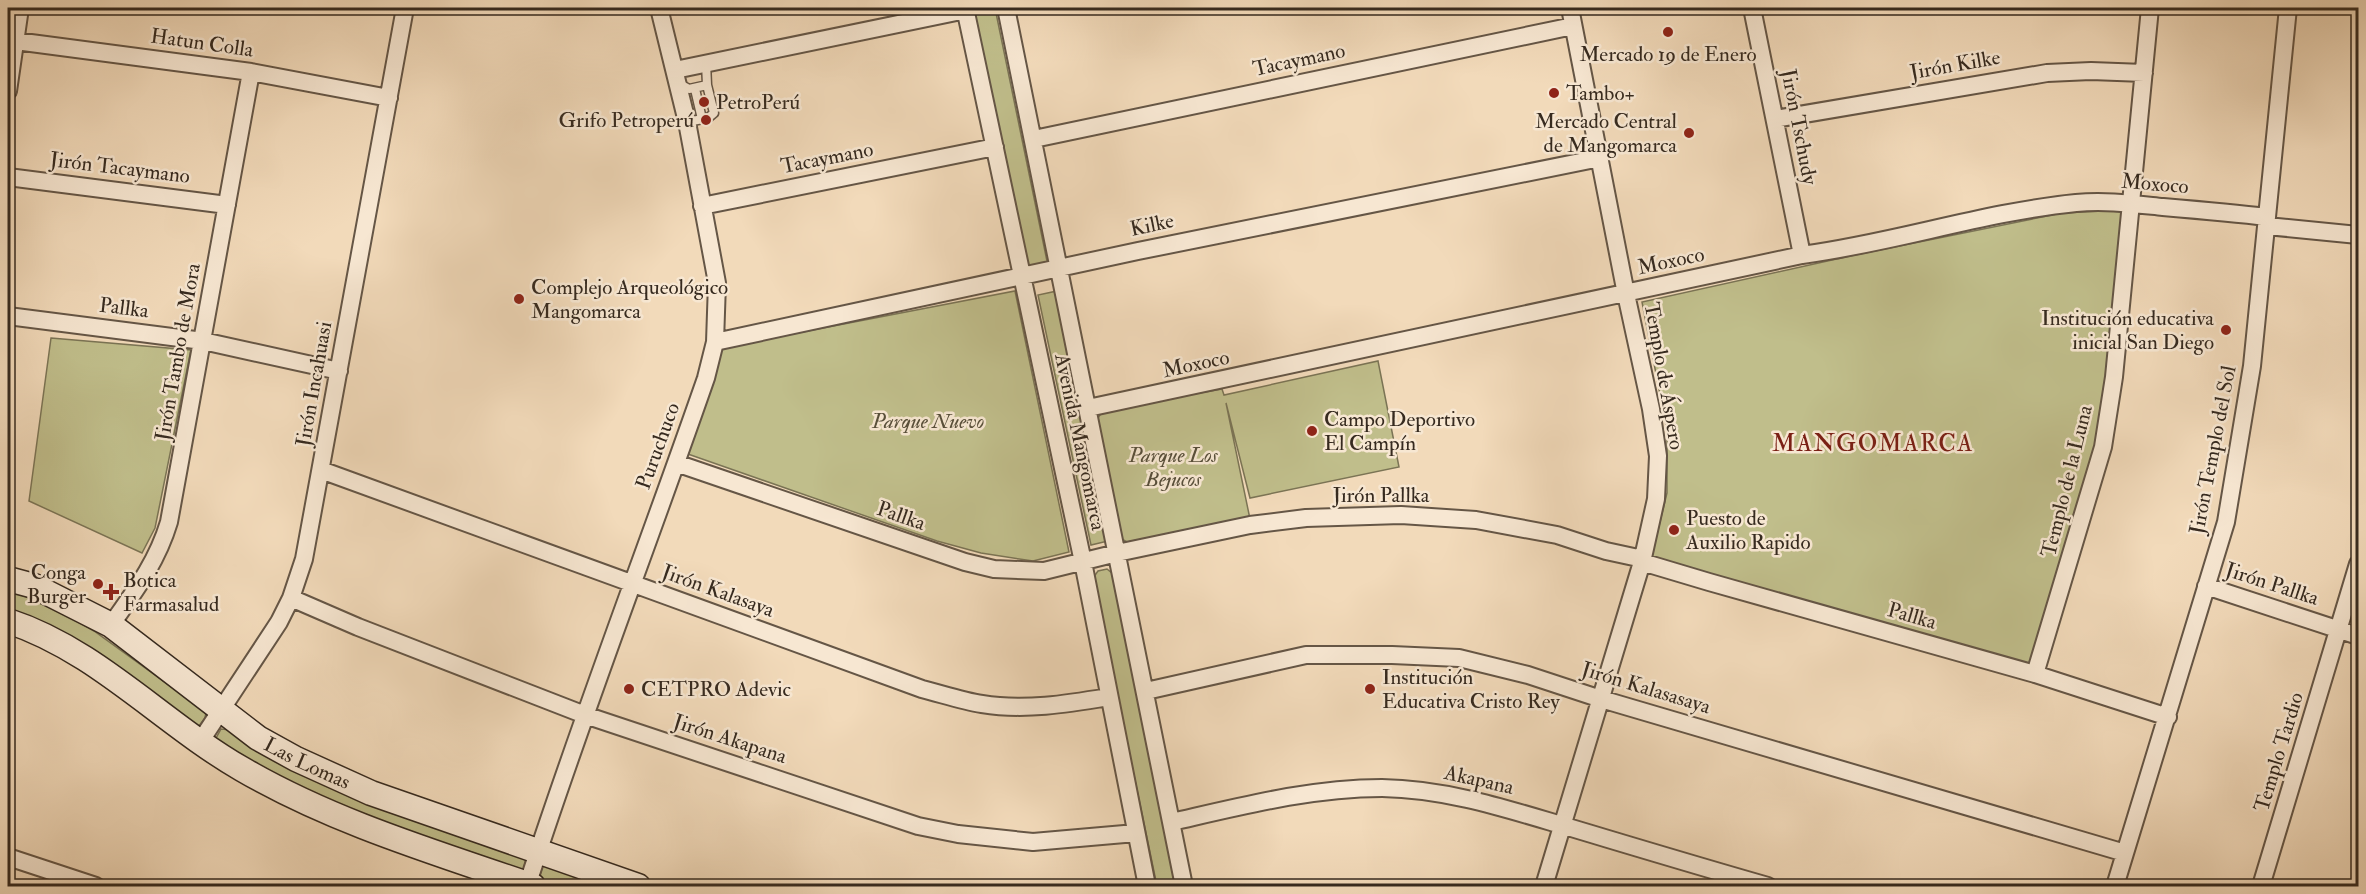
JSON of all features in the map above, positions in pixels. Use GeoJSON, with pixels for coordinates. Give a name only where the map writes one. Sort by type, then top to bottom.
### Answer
{"type":"FeatureCollection","features":[{"type":"Feature","properties":{"kind":"street"},"geometry":{"type":"LineString","coordinates":[[8,91],[11,40],[20,8]]}},
{"type":"Feature","properties":{"kind":"street","name":"Jirón Incahuasi"},"geometry":{"type":"LineString","coordinates":[[200,742],[266,645],[291,598],[304,559],[405,8]]}},
{"type":"Feature","properties":{"kind":"street","name":"Puruchuco"},"geometry":{"type":"LineString","coordinates":[[530,886],[537,852],[676,463],[715,342],[717,283],[702,206],[695,121],[676,76],[659,8]]}},
{"type":"Feature","properties":{"kind":"street","name":"Avenida Mangomarca"},"geometry":{"type":"LineString","coordinates":[[1006,8],[1184,886]]}},
{"type":"Feature","properties":{"kind":"street","name":"Templo de Áspero"},"geometry":{"type":"LineString","coordinates":[[1544,886],[1642,560],[1656,499],[1658,456],[1651,409],[1570,8]]}},
{"type":"Feature","properties":{"kind":"street","name":"Jirón Tschudy"},"geometry":{"type":"LineString","coordinates":[[1752,8],[1802,255]]}},
{"type":"Feature","properties":{"kind":"street","name":"Templo de la Luna"},"geometry":{"type":"LineString","coordinates":[[2035,674],[2103,447],[2114,377],[2150,8]]}},
{"type":"Feature","properties":{"kind":"street","name":"Jirón Templo del Sol"},"geometry":{"type":"LineString","coordinates":[[2115,886],[2226,522],[2252,366],[2288,8]]}},
{"type":"Feature","properties":{"kind":"street"},"geometry":{"type":"LineString","coordinates":[[676,76],[706,63],[965,9]]}},
{"type":"Feature","properties":{"kind":"street","name":"Avenida Mangomarca"},"geometry":{"type":"LineString","coordinates":[[965,9],[1083,562],[1108,698],[1148,886]]}},
{"type":"Feature","properties":{"kind":"street","name":"Tacaymano"},"geometry":{"type":"LineString","coordinates":[[1034,139],[1573,26]]}},
{"type":"Feature","properties":{"kind":"street","name":"Hatun Colla"},"geometry":{"type":"LineString","coordinates":[[11,40],[251,72],[389,98]]}},
{"type":"Feature","properties":{"kind":"street","name":"Jirón Kilke"},"geometry":{"type":"LineString","coordinates":[[1775,119],[2047,73],[2091,71],[2144,73]]}},
{"type":"Feature","properties":{"kind":"street","name":"Jirón Tambo de Mora"},"geometry":{"type":"LineString","coordinates":[[111,625],[149,570],[161,548],[169,522],[251,72]]}},
{"type":"Feature","properties":{"kind":"street","name":"Tacaymano"},"geometry":{"type":"LineString","coordinates":[[702,206],[995,147]]}},
{"type":"Feature","properties":{"kind":"street","name":"Kilke"},"geometry":{"type":"LineString","coordinates":[[715,342],[1138,251],[1600,158]]}},
{"type":"Feature","properties":{"kind":"street","name":"Jirón Tacaymano"},"geometry":{"type":"LineString","coordinates":[[8,177],[227,205]]}},
{"type":"Feature","properties":{"kind":"street","name":"Moxoco"},"geometry":{"type":"LineString","coordinates":[[1088,408],[1802,255],[1861,246],[1953,225],[2055,206],[2078,203],[2132,204],[2358,235]]}},
{"type":"Feature","properties":{"kind":"street","name":"Pallka"},"geometry":{"type":"LineString","coordinates":[[8,316],[203,341],[339,371]]}},
{"type":"Feature","properties":{"kind":"street","name":"Pallka"},"geometry":{"type":"LineString","coordinates":[[676,463],[965,562],[994,569],[1044,571],[1117,553]]}},
{"type":"Feature","properties":{"kind":"street","name":"Jirón Kalasaya"},"geometry":{"type":"LineString","coordinates":[[321,470],[922,689],[981,704],[1041,706],[1108,698]]}},
{"type":"Feature","properties":{"kind":"street","name":"Jirón Pallka"},"geometry":{"type":"LineString","coordinates":[[1117,553],[1250,525],[1306,518],[1401,515],[1476,520],[1557,535],[1642,560]]}},
{"type":"Feature","properties":{"kind":"street","name":"Pallka"},"geometry":{"type":"LineString","coordinates":[[1642,560],[1709,582],[2035,674],[2168,717]]}},
{"type":"Feature","properties":{"kind":"street","name":"Templo Tardio"},"geometry":{"type":"LineString","coordinates":[[2261,886],[2340,630],[2358,564]]}},
{"type":"Feature","properties":{"kind":"street","name":"Las Lomas"},"geometry":{"type":"LineString","coordinates":[[8,579],[34,586],[111,625],[258,738],[330,776],[371,793],[638,886]]}},
{"type":"Feature","properties":{"kind":"street","name":"Jirón Pallka"},"geometry":{"type":"LineString","coordinates":[[2206,586],[2358,636]]}},
{"type":"Feature","properties":{"kind":"street","name":"Jirón Akapana"},"geometry":{"type":"LineString","coordinates":[[291,598],[358,627],[585,715],[918,825],[958,834],[1033,842],[1136,833]]}},
{"type":"Feature","properties":{"kind":"street","name":"Las Lomas"},"geometry":{"type":"LineString","coordinates":[[8,621],[43,635],[81,656],[200,742],[242,769],[334,815],[376,833],[530,886]]}},
{"type":"Feature","properties":{"kind":"street","name":"Jirón Kalasasaya"},"geometry":{"type":"LineString","coordinates":[[1146,690],[1306,655],[1459,658],[1528,675],[1601,699],[2125,853]]}},
{"type":"Feature","properties":{"kind":"street","name":"Akapana"},"geometry":{"type":"LineString","coordinates":[[1172,822],[1277,798],[1332,791],[1383,788],[1442,793],[1494,805],[1768,886]]}},
{"type":"Feature","properties":{"kind":"street"},"geometry":{"type":"LineString","coordinates":[[8,857],[96,886]]}},
{"type":"Feature","properties":{"kind":"lane"},"geometry":{"type":"LineString","coordinates":[[695,89],[695,121],[712,116],[714,113],[707,85],[706,63]]}},
{"type":"Feature","properties":{"kind":"lane"},"geometry":{"type":"LineString","coordinates":[[676,76],[689,89],[707,85]]}},
{"type":"Feature","properties":{"kind":"green space"},"geometry":{"type":"Polygon","coordinates":[[[973,8],[995,8],[1048,266],[1027,268],[973,8]]]}},
{"type":"Feature","properties":{"kind":"green space"},"geometry":{"type":"Polygon","coordinates":[[[2123,210],[2111,370],[2096,462],[2033,667],[1651,559],[1667,493],[1667,430],[1642,302],[1850,256],[2062,213],[2123,210]]]}},
{"type":"Feature","properties":{"kind":"green space","name":"Parque Nuevo"},"geometry":{"type":"Polygon","coordinates":[[[1015,291],[1069,552],[1033,561],[981,553],[937,541],[685,453],[719,348],[1015,291]]]}},
{"type":"Feature","properties":{"kind":"green space"},"geometry":{"type":"Polygon","coordinates":[[[1057,291],[1108,541],[1091,545],[1038,295],[1057,291]]]}},
{"type":"Feature","properties":{"kind":"green space"},"geometry":{"type":"Polygon","coordinates":[[[51,338],[191,350],[155,528],[142,553],[29,501],[51,338]]]}},
{"type":"Feature","properties":{"kind":"green space","name":"Parque Los Bejucos"},"geometry":{"type":"Polygon","coordinates":[[[1378,361],[1399,467],[1250,498],[1226,403],[1250,519],[1127,542],[1120,538],[1098,418],[1103,410],[1222,389],[1224,395],[1378,361]]]}},
{"type":"Feature","properties":{"kind":"green space"},"geometry":{"type":"Polygon","coordinates":[[[1107,569],[1113,574],[1179,886],[1157,886],[1093,578],[1098,571],[1107,569]]]}},
{"type":"Feature","properties":{"kind":"green space"},"geometry":{"type":"Polygon","coordinates":[[[8,589],[58,610],[94,631],[206,712],[205,718],[199,726],[191,726],[8,611],[8,589]]]}},
{"type":"Feature","properties":{"kind":"green space"},"geometry":{"type":"Polygon","coordinates":[[[221,729],[231,730],[526,859],[523,871],[513,873],[288,787],[215,740],[221,729]]]}},
{"type":"Feature","properties":{"kind":"green space"},"geometry":{"type":"Polygon","coordinates":[[[543,865],[618,886],[554,886],[543,883],[540,875],[543,865]]]}},
{"type":"Feature","properties":{"kind":"place","name":"Mercado 19 de Enero"},"geometry":{"type":"Point","coordinates":[1668,32]}},
{"type":"Feature","properties":{"kind":"place","name":"Tambo+"},"geometry":{"type":"Point","coordinates":[1554,93]}},
{"type":"Feature","properties":{"kind":"place","name":"PetroPerú"},"geometry":{"type":"Point","coordinates":[704,102]}},
{"type":"Feature","properties":{"kind":"place","name":"Grifo Petroperú"},"geometry":{"type":"Point","coordinates":[706,120]}},
{"type":"Feature","properties":{"kind":"place","name":"Mercado Central de Mangomarca"},"geometry":{"type":"Point","coordinates":[1689,133]}},
{"type":"Feature","properties":{"kind":"place","name":"Complejo Arqueológico Mangomarca"},"geometry":{"type":"Point","coordinates":[519,299]}},
{"type":"Feature","properties":{"kind":"place","name":"Institución educativa inicial San Diego"},"geometry":{"type":"Point","coordinates":[2226,330]}},
{"type":"Feature","properties":{"kind":"place","name":"Campo Deportivo El Campín"},"geometry":{"type":"Point","coordinates":[1312,431]}},
{"type":"Feature","properties":{"kind":"place","name":"Puesto de Auxilio Rapido"},"geometry":{"type":"Point","coordinates":[1674,530]}},
{"type":"Feature","properties":{"kind":"place","name":"Conga Burger"},"geometry":{"type":"Point","coordinates":[98,584]}},
{"type":"Feature","properties":{"kind":"place","name":"Botica Farmasalud"},"geometry":{"type":"Point","coordinates":[111,592]}},
{"type":"Feature","properties":{"kind":"place","name":"CETPRO Adevic"},"geometry":{"type":"Point","coordinates":[629,689]}},
{"type":"Feature","properties":{"kind":"place","name":"Institución Educativa Cristo Rey"},"geometry":{"type":"Point","coordinates":[1370,689]}},
{"type":"Feature","properties":{"kind":"district","name":"MANGOMARCA"},"geometry":{"type":"Point","coordinates":[1873,443]}}]}
